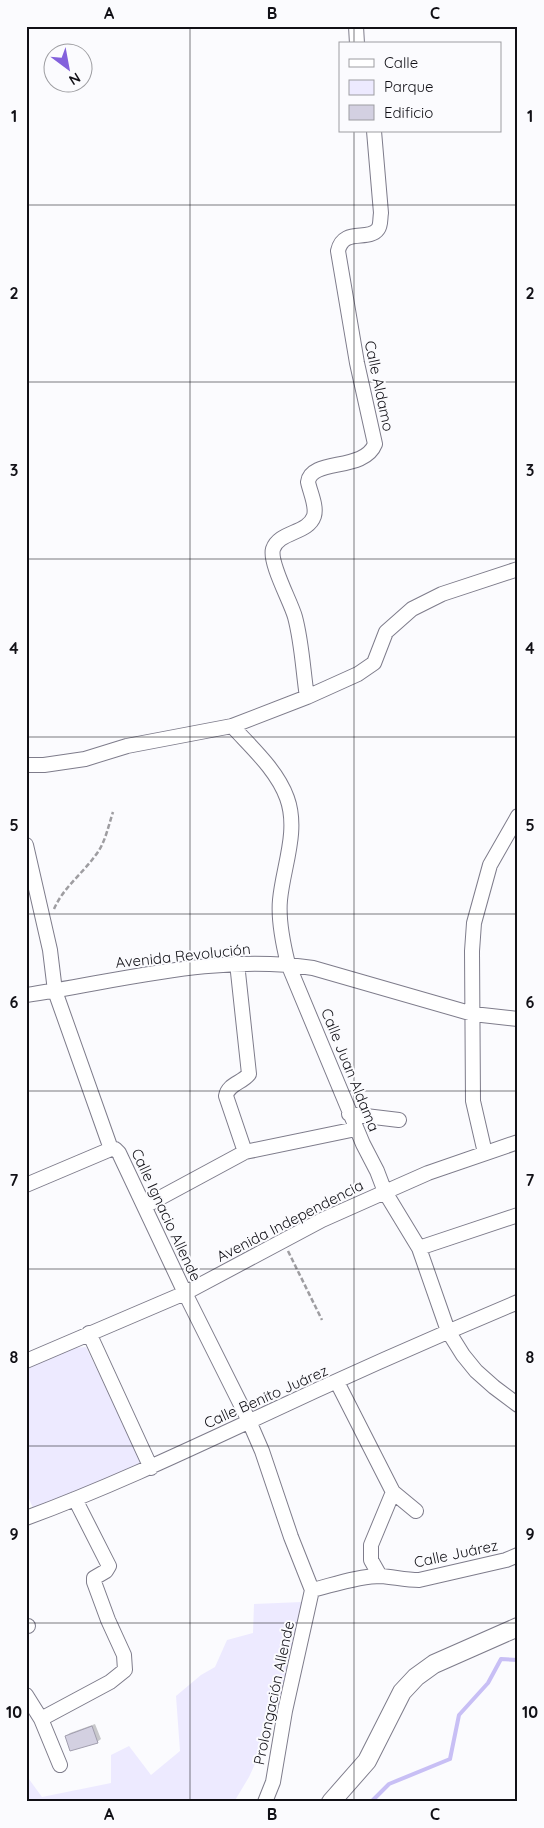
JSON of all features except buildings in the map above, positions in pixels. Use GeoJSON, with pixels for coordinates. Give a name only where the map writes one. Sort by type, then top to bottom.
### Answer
{"type":"FeatureCollection","features":[{"type":"Feature","properties":{"kind":"main road"},"geometry":{"type":"LineString","coordinates":[[331,1802],[367,1761],[402,1692],[416,1677],[434,1664],[518,1627]]}},
{"type":"Feature","properties":{"kind":"street"},"geometry":{"type":"LineString","coordinates":[[356,26],[357,42]]}},
{"type":"Feature","properties":{"kind":"street","name":"Calle Aldamo"},"geometry":{"type":"LineString","coordinates":[[307,696],[295,617],[274,562],[273,549],[280,539],[310,522],[314,516],[308,482],[312,474],[324,468],[362,459],[373,450],[375,444],[357,363],[338,251],[340,244],[348,238],[373,233],[379,225],[381,213],[374,132]]}},
{"type":"Feature","properties":{"kind":"street"},"geometry":{"type":"LineString","coordinates":[[26,765],[44,765],[85,759],[127,746],[232,726],[358,674],[370,666],[376,659],[386,632],[412,609],[442,594],[518,570]]}},
{"type":"Feature","properties":{"kind":"street","name":"Calle Juan Aldama"},"geometry":{"type":"LineString","coordinates":[[232,726],[264,762],[287,797],[292,823],[279,913],[288,964],[349,1114],[377,1171],[385,1192],[419,1248],[448,1331],[476,1371],[518,1405]]}},
{"type":"Feature","properties":{"kind":"street"},"geometry":{"type":"LineString","coordinates":[[485,1153],[473,1101],[472,951],[474,923],[490,865],[518,816]]}},
{"type":"Feature","properties":{"kind":"street","name":"Calle Ignacio Allende"},"geometry":{"type":"LineString","coordinates":[[26,845],[50,950],[55,991],[111,1149],[115,1149],[119,1153],[185,1293],[249,1421],[262,1451],[291,1537],[312,1590]]}},
{"type":"Feature","properties":{"kind":"street"},"geometry":{"type":"LineString","coordinates":[[237,963],[249,1074],[229,1088],[226,1096],[245,1152]]}},
{"type":"Feature","properties":{"kind":"street","name":"Avenida Revolución"},"geometry":{"type":"LineString","coordinates":[[26,995],[159,972],[237,963],[288,964],[313,968],[472,1014],[518,1019]]}},
{"type":"Feature","properties":{"kind":"street"},"geometry":{"type":"LineString","coordinates":[[349,1114],[398,1120]]}},
{"type":"Feature","properties":{"kind":"street"},"geometry":{"type":"LineString","coordinates":[[145,1206],[245,1152],[356,1129]]}},
{"type":"Feature","properties":{"kind":"street","name":"Avenida Independencia"},"geometry":{"type":"LineString","coordinates":[[26,1361],[185,1293],[322,1220],[428,1174],[518,1142]]}},
{"type":"Feature","properties":{"kind":"street"},"geometry":{"type":"LineString","coordinates":[[26,1185],[111,1149]]}},
{"type":"Feature","properties":{"kind":"street"},"geometry":{"type":"LineString","coordinates":[[419,1248],[518,1215]]}},
{"type":"Feature","properties":{"kind":"street","name":"Calle Benito Juárez"},"geometry":{"type":"LineString","coordinates":[[28,1513],[75,1499],[150,1468],[448,1331],[518,1302]]}},
{"type":"Feature","properties":{"kind":"street"},"geometry":{"type":"LineString","coordinates":[[89,1333],[150,1468]]}},
{"type":"Feature","properties":{"kind":"street"},"geometry":{"type":"LineString","coordinates":[[337,1382],[393,1492],[416,1511]]}},
{"type":"Feature","properties":{"kind":"street"},"geometry":{"type":"LineString","coordinates":[[380,1576],[373,1566],[370,1554],[371,1545],[393,1492]]}},
{"type":"Feature","properties":{"kind":"street"},"geometry":{"type":"LineString","coordinates":[[41,1719],[110,1682],[125,1670],[124,1655],[94,1582],[94,1578],[106,1571],[108,1566],[75,1499]]}},
{"type":"Feature","properties":{"kind":"street","name":"Calle Juárez"},"geometry":{"type":"LineString","coordinates":[[312,1590],[352,1580],[380,1576],[420,1580],[497,1562],[518,1555]]}},
{"type":"Feature","properties":{"kind":"street","name":"Prolongación Allende"},"geometry":{"type":"LineString","coordinates":[[265,1802],[272,1782],[285,1711],[312,1590]]}},
{"type":"Feature","properties":{"kind":"street"},"geometry":{"type":"LineString","coordinates":[[26,1695],[58,1741],[60,1766]]}},
{"type":"Feature","properties":{"kind":"path"},"geometry":{"type":"LineString","coordinates":[[52,913],[66,889],[101,847],[112,812]]}},
{"type":"Feature","properties":{"kind":"path"},"geometry":{"type":"LineString","coordinates":[[283,1241],[322,1320]]}},
{"type":"Feature","properties":{"kind":"green space"},"geometry":{"type":"Polygon","coordinates":[[[86,1347],[143,1464],[33,1508],[26,1492],[26,1365],[62,1349],[86,1347]]]}},
{"type":"Feature","properties":{"kind":"green space"},"geometry":{"type":"Polygon","coordinates":[[[302,1602],[300,1652],[281,1707],[249,1777],[234,1802],[26,1802],[26,1775],[42,1797],[111,1783],[111,1755],[129,1746],[151,1775],[180,1751],[176,1696],[201,1675],[215,1667],[227,1640],[253,1633],[254,1604],[302,1602]]]}},
{"type":"Feature","properties":{"kind":"waterway"},"geometry":{"type":"LineString","coordinates":[[371,1802],[389,1784],[450,1759],[459,1715],[488,1683],[501,1659],[518,1660]]}}]}
